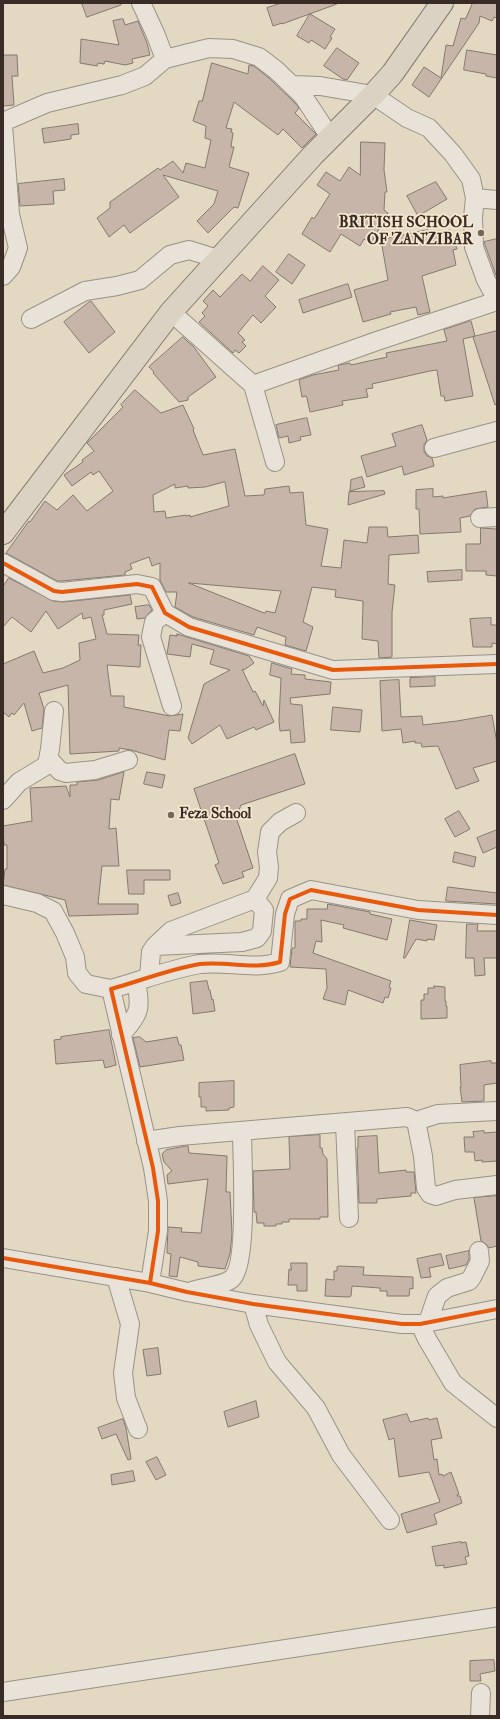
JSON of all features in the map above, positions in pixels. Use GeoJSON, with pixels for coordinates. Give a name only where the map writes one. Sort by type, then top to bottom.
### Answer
{"type":"FeatureCollection","features":[{"type":"Feature","properties":{"kind":"main road"},"geometry":{"type":"LineString","coordinates":[[6,523],[171,312],[330,137],[373,95],[403,59],[442,3]]}},
{"type":"Feature","properties":{"kind":"street"},"geometry":{"type":"LineString","coordinates":[[141,3],[165,59]]}},
{"type":"Feature","properties":{"kind":"street"},"geometry":{"type":"LineString","coordinates":[[3,122],[47,103],[122,85],[146,76],[165,59],[209,48],[233,49],[259,56],[293,85],[303,96],[330,137]]}},
{"type":"Feature","properties":{"kind":"street"},"geometry":{"type":"LineString","coordinates":[[254,385],[377,341],[497,301],[486,280],[474,247],[473,217],[475,198],[471,179],[453,154],[429,128],[407,118],[373,95],[320,86],[293,85]]}},
{"type":"Feature","properties":{"kind":"street"},"geometry":{"type":"LineString","coordinates":[[3,125],[10,214],[18,248],[11,267],[3,276]]}},
{"type":"Feature","properties":{"kind":"street"},"geometry":{"type":"LineString","coordinates":[[475,198],[497,200]]}},
{"type":"Feature","properties":{"kind":"street"},"geometry":{"type":"LineString","coordinates":[[31,319],[86,291],[117,286],[140,280],[170,255],[189,250],[218,259]]}},
{"type":"Feature","properties":{"kind":"street"},"geometry":{"type":"LineString","coordinates":[[171,312],[254,385],[275,462]]}},
{"type":"Feature","properties":{"kind":"street"},"geometry":{"type":"LineString","coordinates":[[434,448],[497,431]]}},
{"type":"Feature","properties":{"kind":"street"},"geometry":{"type":"LineString","coordinates":[[3,563],[54,591],[62,592],[137,584],[152,587],[165,613],[189,627],[333,670],[497,664]]}},
{"type":"Feature","properties":{"kind":"street"},"geometry":{"type":"LineString","coordinates":[[165,613],[154,622],[151,637],[172,706]]}},
{"type":"Feature","properties":{"kind":"street"},"geometry":{"type":"LineString","coordinates":[[3,800],[19,782],[47,765],[49,759],[54,711]]}},
{"type":"Feature","properties":{"kind":"street"},"geometry":{"type":"LineString","coordinates":[[49,759],[60,771],[66,773],[96,770],[128,760]]}},
{"type":"Feature","properties":{"kind":"street"},"geometry":{"type":"LineString","coordinates":[[121,1035],[137,1015],[142,980],[151,952],[155,946],[171,931],[255,899],[268,878],[269,867],[267,852],[270,832],[280,822],[296,813]]}},
{"type":"Feature","properties":{"kind":"street"},"geometry":{"type":"LineString","coordinates":[[3,895],[37,903],[53,911],[76,957],[77,973],[86,984],[111,989],[201,964],[267,966],[280,962],[285,914],[290,898],[311,890],[418,910],[497,915]]}},
{"type":"Feature","properties":{"kind":"street"},"geometry":{"type":"LineString","coordinates":[[155,946],[242,942],[257,938],[262,931],[264,910],[255,899]]}},
{"type":"Feature","properties":{"kind":"street"},"geometry":{"type":"LineString","coordinates":[[111,989],[153,1168],[158,1200],[158,1231],[150,1283]]}},
{"type":"Feature","properties":{"kind":"street"},"geometry":{"type":"LineString","coordinates":[[146,1142],[180,1136],[407,1117],[416,1121],[438,1114],[497,1111]]}},
{"type":"Feature","properties":{"kind":"street"},"geometry":{"type":"LineString","coordinates":[[416,1121],[423,1156],[426,1188],[430,1194],[436,1196],[455,1190],[497,1185]]}},
{"type":"Feature","properties":{"kind":"street"},"geometry":{"type":"LineString","coordinates":[[345,1123],[349,1218]]}},
{"type":"Feature","properties":{"kind":"street"},"geometry":{"type":"LineString","coordinates":[[187,1292],[230,1280],[237,1273],[241,1249],[243,1203],[242,1132]]}},
{"type":"Feature","properties":{"kind":"street"},"geometry":{"type":"LineString","coordinates":[[478,1252],[480,1261],[469,1281],[447,1288],[438,1296],[424,1323],[426,1339],[454,1382],[497,1418]]}},
{"type":"Feature","properties":{"kind":"street"},"geometry":{"type":"LineString","coordinates":[[3,1258],[150,1283],[187,1292],[253,1304],[402,1324],[424,1323],[497,1309]]}},
{"type":"Feature","properties":{"kind":"street"},"geometry":{"type":"LineString","coordinates":[[116,1277],[130,1324],[123,1373],[126,1398],[138,1429]]}},
{"type":"Feature","properties":{"kind":"street"},"geometry":{"type":"LineString","coordinates":[[253,1304],[259,1325],[277,1362],[316,1408],[341,1455],[390,1520]]}},
{"type":"Feature","properties":{"kind":"street"},"geometry":{"type":"LineString","coordinates":[[3,1692],[497,1617]]}},
{"type":"Feature","properties":{"kind":"street"},"geometry":{"type":"LineString","coordinates":[[480,1716],[481,1693]]}},
{"type":"Feature","properties":{"kind":"building"},"geometry":{"type":"Polygon","coordinates":[[[82,3],[121,3],[121,5],[87,17],[82,3]]]}},
{"type":"Feature","properties":{"kind":"building"},"geometry":{"type":"Polygon","coordinates":[[[282,3],[337,4],[273,26],[267,8],[282,3]]]}},
{"type":"Feature","properties":{"kind":"building"},"geometry":{"type":"Polygon","coordinates":[[[473,3],[497,3],[497,18],[494,17],[492,21],[480,16],[479,23],[429,97],[412,85],[424,67],[441,78],[446,45],[453,46],[461,18],[465,19],[473,3]]]}},
{"type":"Feature","properties":{"kind":"building"},"geometry":{"type":"Polygon","coordinates":[[[310,14],[335,29],[330,37],[332,38],[325,49],[311,40],[309,43],[297,36],[310,14]]]}},
{"type":"Feature","properties":{"kind":"building"},"geometry":{"type":"Polygon","coordinates":[[[123,19],[125,25],[138,21],[150,55],[132,59],[133,63],[125,65],[105,61],[104,64],[98,63],[97,66],[80,63],[81,39],[119,45],[113,21],[123,19]]]}},
{"type":"Feature","properties":{"kind":"building"},"geometry":{"type":"Polygon","coordinates":[[[337,48],[359,63],[347,80],[343,79],[324,66],[337,48]]]}},
{"type":"Feature","properties":{"kind":"building"},"geometry":{"type":"Polygon","coordinates":[[[467,50],[497,55],[497,78],[486,76],[486,74],[464,70],[467,50]]]}},
{"type":"Feature","properties":{"kind":"building"},"geometry":{"type":"Polygon","coordinates":[[[3,55],[17,55],[18,76],[12,76],[14,105],[3,106],[3,55]]]}},
{"type":"Feature","properties":{"kind":"building"},"geometry":{"type":"Polygon","coordinates":[[[212,63],[248,74],[249,65],[254,66],[295,103],[299,108],[295,113],[316,134],[302,148],[283,129],[278,135],[234,102],[226,128],[232,129],[231,132],[233,133],[231,147],[234,147],[229,167],[249,173],[238,208],[234,207],[208,233],[197,221],[214,204],[218,191],[163,175],[179,197],[130,233],[124,225],[109,237],[97,218],[110,208],[110,202],[158,168],[160,170],[173,161],[183,173],[186,163],[205,168],[211,140],[205,138],[206,126],[193,121],[199,101],[202,101],[212,63]]]}},
{"type":"Feature","properties":{"kind":"building"},"geometry":{"type":"Polygon","coordinates":[[[78,124],[79,134],[71,135],[71,139],[44,143],[42,129],[78,124]]]}},
{"type":"Feature","properties":{"kind":"building"},"geometry":{"type":"Polygon","coordinates":[[[361,142],[385,143],[384,170],[387,192],[385,192],[384,210],[388,213],[371,243],[364,239],[360,246],[341,234],[330,252],[302,234],[312,217],[314,219],[330,194],[317,185],[326,172],[340,181],[349,167],[360,175],[361,142]]]}},
{"type":"Feature","properties":{"kind":"building"},"geometry":{"type":"Polygon","coordinates":[[[64,179],[65,190],[53,191],[54,204],[20,206],[18,184],[64,179]]]}},
{"type":"Feature","properties":{"kind":"building"},"geometry":{"type":"Polygon","coordinates":[[[436,182],[447,199],[418,216],[407,196],[436,182]]]}},
{"type":"Feature","properties":{"kind":"building"},"geometry":{"type":"Polygon","coordinates":[[[428,230],[430,236],[450,230],[457,249],[453,250],[456,265],[422,276],[430,312],[418,315],[416,307],[390,312],[391,314],[363,322],[354,290],[388,280],[381,240],[428,230]]]}},
{"type":"Feature","properties":{"kind":"building"},"geometry":{"type":"Polygon","coordinates":[[[497,239],[497,278],[484,242],[497,239]]]}},
{"type":"Feature","properties":{"kind":"building"},"geometry":{"type":"Polygon","coordinates":[[[289,254],[305,265],[292,284],[276,272],[289,254]]]}},
{"type":"Feature","properties":{"kind":"building"},"geometry":{"type":"Polygon","coordinates":[[[263,266],[279,280],[265,296],[276,307],[261,323],[253,315],[238,333],[245,340],[242,342],[246,346],[239,353],[235,350],[233,353],[199,322],[205,316],[202,313],[208,306],[203,301],[213,290],[220,297],[242,274],[250,281],[263,266]]]}},
{"type":"Feature","properties":{"kind":"building"},"geometry":{"type":"Polygon","coordinates":[[[348,284],[352,297],[303,313],[299,300],[348,284]]]}},
{"type":"Feature","properties":{"kind":"building"},"geometry":{"type":"Polygon","coordinates":[[[91,301],[115,332],[89,353],[64,322],[91,301]]]}},
{"type":"Feature","properties":{"kind":"building"},"geometry":{"type":"Polygon","coordinates":[[[471,321],[475,336],[463,339],[473,396],[445,401],[444,396],[441,396],[437,370],[372,384],[373,388],[366,389],[368,397],[342,401],[343,405],[310,412],[306,396],[302,397],[299,380],[313,375],[339,370],[339,365],[350,363],[351,365],[387,357],[386,353],[447,341],[444,330],[471,321]]]}},
{"type":"Feature","properties":{"kind":"building"},"geometry":{"type":"Polygon","coordinates":[[[497,331],[497,404],[495,405],[473,337],[497,331]]]}},
{"type":"Feature","properties":{"kind":"building"},"geometry":{"type":"Polygon","coordinates":[[[183,337],[193,346],[216,377],[188,397],[188,400],[179,402],[149,367],[183,337]]]}},
{"type":"Feature","properties":{"kind":"building"},"geometry":{"type":"Polygon","coordinates":[[[135,390],[161,413],[183,405],[194,429],[193,430],[203,455],[235,449],[245,496],[264,495],[265,489],[289,486],[290,493],[303,492],[306,525],[328,529],[321,566],[341,568],[344,540],[367,543],[369,527],[387,527],[388,537],[418,535],[419,553],[389,555],[388,584],[395,585],[392,612],[392,657],[379,658],[378,641],[362,639],[363,601],[335,597],[336,590],[312,587],[303,622],[313,627],[306,651],[285,645],[286,637],[257,627],[254,635],[193,617],[175,607],[177,592],[166,592],[160,580],[160,563],[152,566],[149,557],[130,564],[132,569],[125,572],[125,575],[57,581],[6,553],[45,501],[57,510],[73,495],[87,511],[113,491],[99,471],[93,475],[91,472],[72,486],[64,475],[83,462],[82,460],[94,451],[87,443],[123,407],[121,405],[135,390]],[[225,482],[205,487],[188,488],[188,486],[175,488],[175,484],[153,495],[154,512],[165,511],[166,518],[186,515],[190,515],[190,517],[229,506],[225,482]],[[189,583],[265,613],[266,611],[275,613],[281,591],[189,583]]]}},
{"type":"Feature","properties":{"kind":"building"},"geometry":{"type":"Polygon","coordinates":[[[307,418],[311,435],[300,437],[301,440],[289,443],[288,436],[279,438],[276,425],[307,418]]]}},
{"type":"Feature","properties":{"kind":"building"},"geometry":{"type":"Polygon","coordinates":[[[422,425],[427,440],[424,445],[424,451],[427,456],[432,458],[434,466],[404,475],[402,466],[367,477],[361,456],[396,446],[392,434],[422,425]]]}},
{"type":"Feature","properties":{"kind":"building"},"geometry":{"type":"Polygon","coordinates":[[[362,477],[365,487],[350,491],[351,480],[362,477]]]}},
{"type":"Feature","properties":{"kind":"building"},"geometry":{"type":"Polygon","coordinates":[[[433,489],[433,497],[443,496],[443,498],[486,491],[488,507],[475,509],[470,516],[460,518],[461,532],[420,534],[419,509],[416,509],[416,490],[433,489]]]}},
{"type":"Feature","properties":{"kind":"building"},"geometry":{"type":"Polygon","coordinates":[[[384,491],[385,494],[348,505],[349,492],[384,491]]]}},
{"type":"Feature","properties":{"kind":"building"},"geometry":{"type":"Polygon","coordinates":[[[481,528],[497,529],[497,576],[486,575],[486,571],[466,571],[466,544],[480,544],[481,528]]]}},
{"type":"Feature","properties":{"kind":"building"},"geometry":{"type":"Polygon","coordinates":[[[462,570],[462,580],[428,582],[427,572],[462,570]]]}},
{"type":"Feature","properties":{"kind":"building"},"geometry":{"type":"Polygon","coordinates":[[[9,578],[53,601],[63,602],[130,595],[132,604],[104,610],[104,615],[102,615],[107,634],[139,635],[138,645],[141,645],[140,667],[107,665],[111,696],[124,696],[124,707],[170,716],[183,714],[180,731],[169,730],[165,760],[119,748],[119,751],[70,754],[68,685],[39,693],[44,709],[42,728],[32,731],[24,703],[14,715],[12,713],[9,717],[3,712],[3,664],[34,651],[43,673],[63,668],[80,660],[79,643],[96,639],[91,617],[83,619],[82,613],[58,629],[46,611],[31,632],[12,617],[3,627],[3,587],[9,578]]]}},
{"type":"Feature","properties":{"kind":"building"},"geometry":{"type":"Polygon","coordinates":[[[149,605],[152,610],[145,618],[137,619],[135,607],[149,605]]]}},
{"type":"Feature","properties":{"kind":"building"},"geometry":{"type":"Polygon","coordinates":[[[491,618],[491,625],[497,625],[497,644],[492,643],[492,647],[473,647],[470,619],[491,618]]]}},
{"type":"Feature","properties":{"kind":"building"},"geometry":{"type":"Polygon","coordinates":[[[177,634],[249,656],[254,663],[244,670],[242,669],[253,692],[255,691],[263,706],[264,700],[274,722],[256,730],[254,727],[227,739],[220,725],[192,744],[188,738],[204,684],[230,670],[210,664],[214,650],[192,644],[190,657],[167,654],[170,635],[177,636],[177,634]]]}},
{"type":"Feature","properties":{"kind":"building"},"geometry":{"type":"Polygon","coordinates":[[[272,663],[292,669],[291,674],[305,675],[305,679],[331,682],[330,694],[290,698],[291,704],[302,705],[305,742],[291,743],[290,730],[280,731],[281,678],[270,675],[272,663]]]}},
{"type":"Feature","properties":{"kind":"building"},"geometry":{"type":"Polygon","coordinates":[[[435,677],[435,686],[410,687],[410,678],[435,677]]]}},
{"type":"Feature","properties":{"kind":"building"},"geometry":{"type":"Polygon","coordinates":[[[399,680],[401,717],[422,716],[423,725],[492,715],[497,743],[497,761],[473,768],[479,781],[456,789],[438,746],[422,747],[421,743],[415,743],[415,741],[403,743],[401,729],[382,731],[380,681],[399,680]]]}},
{"type":"Feature","properties":{"kind":"building"},"geometry":{"type":"Polygon","coordinates":[[[333,707],[362,710],[360,732],[331,730],[333,707]]]}},
{"type":"Feature","properties":{"kind":"building"},"geometry":{"type":"Polygon","coordinates":[[[295,754],[305,784],[241,805],[236,817],[253,868],[242,872],[244,877],[223,884],[215,865],[219,863],[194,789],[295,754]]]}},
{"type":"Feature","properties":{"kind":"building"},"geometry":{"type":"Polygon","coordinates":[[[124,772],[119,800],[111,799],[109,829],[116,828],[119,866],[102,866],[98,904],[138,904],[138,914],[69,916],[65,900],[3,885],[5,869],[7,869],[7,845],[4,845],[3,826],[32,821],[30,788],[66,786],[70,797],[70,785],[77,785],[77,782],[98,780],[124,772]]]}},
{"type":"Feature","properties":{"kind":"building"},"geometry":{"type":"Polygon","coordinates":[[[147,772],[165,775],[162,788],[144,784],[147,772]]]}},
{"type":"Feature","properties":{"kind":"building"},"geometry":{"type":"Polygon","coordinates":[[[459,811],[470,829],[455,837],[445,819],[459,811]]]}},
{"type":"Feature","properties":{"kind":"building"},"geometry":{"type":"Polygon","coordinates":[[[497,830],[497,847],[483,853],[477,838],[497,830]]]}},
{"type":"Feature","properties":{"kind":"building"},"geometry":{"type":"Polygon","coordinates":[[[455,852],[476,857],[474,867],[453,862],[455,852]]]}},
{"type":"Feature","properties":{"kind":"building"},"geometry":{"type":"Polygon","coordinates":[[[127,870],[170,870],[170,880],[144,880],[144,894],[129,894],[127,870]]]}},
{"type":"Feature","properties":{"kind":"building"},"geometry":{"type":"Polygon","coordinates":[[[448,887],[497,893],[497,904],[446,901],[448,887]]]}},
{"type":"Feature","properties":{"kind":"building"},"geometry":{"type":"Polygon","coordinates":[[[178,893],[181,903],[171,906],[168,896],[178,893]]]}},
{"type":"Feature","properties":{"kind":"building"},"geometry":{"type":"Polygon","coordinates":[[[328,904],[370,912],[370,914],[392,919],[387,940],[343,928],[344,925],[321,920],[322,942],[316,941],[313,953],[391,981],[389,987],[391,988],[388,998],[385,997],[383,1003],[348,990],[345,1005],[323,999],[327,988],[326,969],[290,967],[292,948],[295,948],[295,921],[307,919],[307,909],[327,909],[328,904]]]}},
{"type":"Feature","properties":{"kind":"building"},"geometry":{"type":"Polygon","coordinates":[[[410,920],[437,925],[434,940],[427,939],[427,941],[416,939],[404,958],[410,920]]]}},
{"type":"Feature","properties":{"kind":"building"},"geometry":{"type":"Polygon","coordinates":[[[467,924],[478,924],[477,931],[497,931],[497,958],[484,958],[485,975],[475,976],[474,958],[466,958],[467,924]]]}},
{"type":"Feature","properties":{"kind":"building"},"geometry":{"type":"Polygon","coordinates":[[[207,981],[215,1011],[193,1014],[190,983],[207,981]]]}},
{"type":"Feature","properties":{"kind":"building"},"geometry":{"type":"Polygon","coordinates":[[[434,986],[445,987],[447,1018],[421,1019],[421,1000],[424,1000],[424,994],[428,994],[428,988],[434,988],[434,986]]]}},
{"type":"Feature","properties":{"kind":"building"},"geometry":{"type":"Polygon","coordinates":[[[109,1030],[116,1065],[105,1068],[103,1060],[56,1064],[54,1040],[61,1039],[61,1037],[109,1030]]]}},
{"type":"Feature","properties":{"kind":"building"},"geometry":{"type":"Polygon","coordinates":[[[140,1037],[146,1042],[177,1037],[179,1045],[181,1045],[184,1060],[140,1067],[133,1038],[140,1037]]]}},
{"type":"Feature","properties":{"kind":"building"},"geometry":{"type":"Polygon","coordinates":[[[491,1061],[491,1063],[497,1063],[497,1083],[484,1085],[484,1101],[462,1102],[460,1065],[491,1061]]]}},
{"type":"Feature","properties":{"kind":"building"},"geometry":{"type":"Polygon","coordinates":[[[234,1081],[234,1107],[229,1108],[229,1110],[206,1111],[206,1107],[201,1107],[199,1083],[234,1081]]]}},
{"type":"Feature","properties":{"kind":"building"},"geometry":{"type":"Polygon","coordinates":[[[484,1131],[484,1133],[497,1132],[497,1161],[475,1161],[474,1152],[465,1152],[464,1137],[474,1137],[473,1132],[484,1131]]]}},
{"type":"Feature","properties":{"kind":"building"},"geometry":{"type":"Polygon","coordinates":[[[320,1135],[320,1148],[322,1148],[323,1154],[327,1159],[328,1217],[320,1217],[320,1219],[289,1219],[289,1222],[282,1222],[282,1224],[276,1224],[276,1226],[264,1226],[264,1223],[257,1223],[256,1212],[254,1212],[253,1171],[290,1169],[289,1137],[320,1135]]]}},
{"type":"Feature","properties":{"kind":"building"},"geometry":{"type":"Polygon","coordinates":[[[377,1136],[379,1173],[406,1170],[406,1172],[414,1172],[416,1193],[411,1193],[411,1196],[377,1199],[377,1203],[359,1203],[358,1137],[377,1136]]]}},
{"type":"Feature","properties":{"kind":"building"},"geometry":{"type":"Polygon","coordinates":[[[188,1146],[189,1153],[227,1156],[226,1192],[230,1192],[232,1234],[230,1254],[225,1269],[198,1266],[198,1262],[180,1257],[177,1277],[169,1276],[171,1254],[167,1253],[168,1227],[182,1228],[181,1232],[201,1233],[208,1179],[168,1184],[167,1175],[172,1171],[164,1162],[162,1154],[166,1150],[188,1146]]]}},
{"type":"Feature","properties":{"kind":"building"},"geometry":{"type":"Polygon","coordinates":[[[497,1196],[497,1246],[489,1248],[481,1241],[474,1198],[497,1196]]]}},
{"type":"Feature","properties":{"kind":"building"},"geometry":{"type":"Polygon","coordinates":[[[469,1251],[469,1259],[466,1265],[449,1269],[446,1256],[469,1251]]]}},
{"type":"Feature","properties":{"kind":"building"},"geometry":{"type":"Polygon","coordinates":[[[441,1254],[444,1265],[429,1268],[431,1277],[421,1278],[417,1259],[441,1254]]]}},
{"type":"Feature","properties":{"kind":"building"},"geometry":{"type":"Polygon","coordinates":[[[291,1263],[307,1263],[307,1291],[297,1291],[297,1285],[288,1285],[291,1263]]]}},
{"type":"Feature","properties":{"kind":"building"},"geometry":{"type":"Polygon","coordinates":[[[337,1267],[364,1267],[363,1275],[413,1277],[413,1289],[410,1288],[409,1296],[387,1296],[387,1291],[380,1291],[380,1288],[352,1286],[351,1296],[349,1297],[325,1296],[326,1279],[334,1280],[334,1271],[337,1271],[337,1267]]]}},
{"type":"Feature","properties":{"kind":"building"},"geometry":{"type":"Polygon","coordinates":[[[158,1348],[161,1374],[147,1376],[143,1350],[158,1348]]]}},
{"type":"Feature","properties":{"kind":"building"},"geometry":{"type":"Polygon","coordinates":[[[256,1401],[259,1417],[228,1427],[224,1412],[256,1401]]]}},
{"type":"Feature","properties":{"kind":"building"},"geometry":{"type":"Polygon","coordinates":[[[407,1414],[410,1422],[428,1418],[429,1420],[437,1418],[442,1438],[431,1440],[434,1460],[437,1459],[439,1475],[442,1474],[443,1476],[451,1472],[459,1494],[457,1496],[460,1496],[462,1503],[434,1514],[437,1524],[407,1533],[401,1514],[440,1502],[429,1472],[399,1477],[394,1438],[389,1440],[383,1420],[407,1414]]]}},
{"type":"Feature","properties":{"kind":"building"},"geometry":{"type":"Polygon","coordinates":[[[123,1419],[131,1459],[128,1460],[116,1434],[102,1439],[98,1428],[123,1419]]]}},
{"type":"Feature","properties":{"kind":"building"},"geometry":{"type":"Polygon","coordinates":[[[157,1457],[166,1475],[156,1480],[146,1462],[157,1457]]]}},
{"type":"Feature","properties":{"kind":"building"},"geometry":{"type":"Polygon","coordinates":[[[133,1471],[135,1481],[112,1485],[111,1475],[133,1471]]]}},
{"type":"Feature","properties":{"kind":"building"},"geometry":{"type":"Polygon","coordinates":[[[466,1542],[469,1556],[465,1557],[467,1564],[444,1568],[444,1565],[436,1566],[432,1547],[466,1542]]]}},
{"type":"Feature","properties":{"kind":"building"},"geometry":{"type":"Polygon","coordinates":[[[494,1660],[495,1671],[480,1674],[481,1681],[470,1681],[470,1661],[494,1660]]]}},
{"type":"Feature","properties":{"kind":"cycle path"},"geometry":{"type":"LineString","coordinates":[[3,563],[54,591],[62,592],[137,584],[152,587],[165,613],[189,627],[333,670],[497,664]]}},
{"type":"Feature","properties":{"kind":"cycle path"},"geometry":{"type":"LineString","coordinates":[[150,1283],[158,1231],[158,1201],[153,1168],[111,989],[166,972],[200,964],[260,965],[280,962],[285,914],[290,899],[311,890],[418,910],[497,915]]}},
{"type":"Feature","properties":{"kind":"cycle path"},"geometry":{"type":"LineString","coordinates":[[3,1258],[150,1283],[187,1292],[253,1304],[402,1324],[420,1324],[497,1309]]}},
{"type":"Feature","properties":{"kind":"place","name":"BRITISH SCHOOL OF ZANZIBAR"},"geometry":{"type":"Point","coordinates":[481,233]}},
{"type":"Feature","properties":{"kind":"place","name":"Feza School"},"geometry":{"type":"Point","coordinates":[171,815]}}]}
